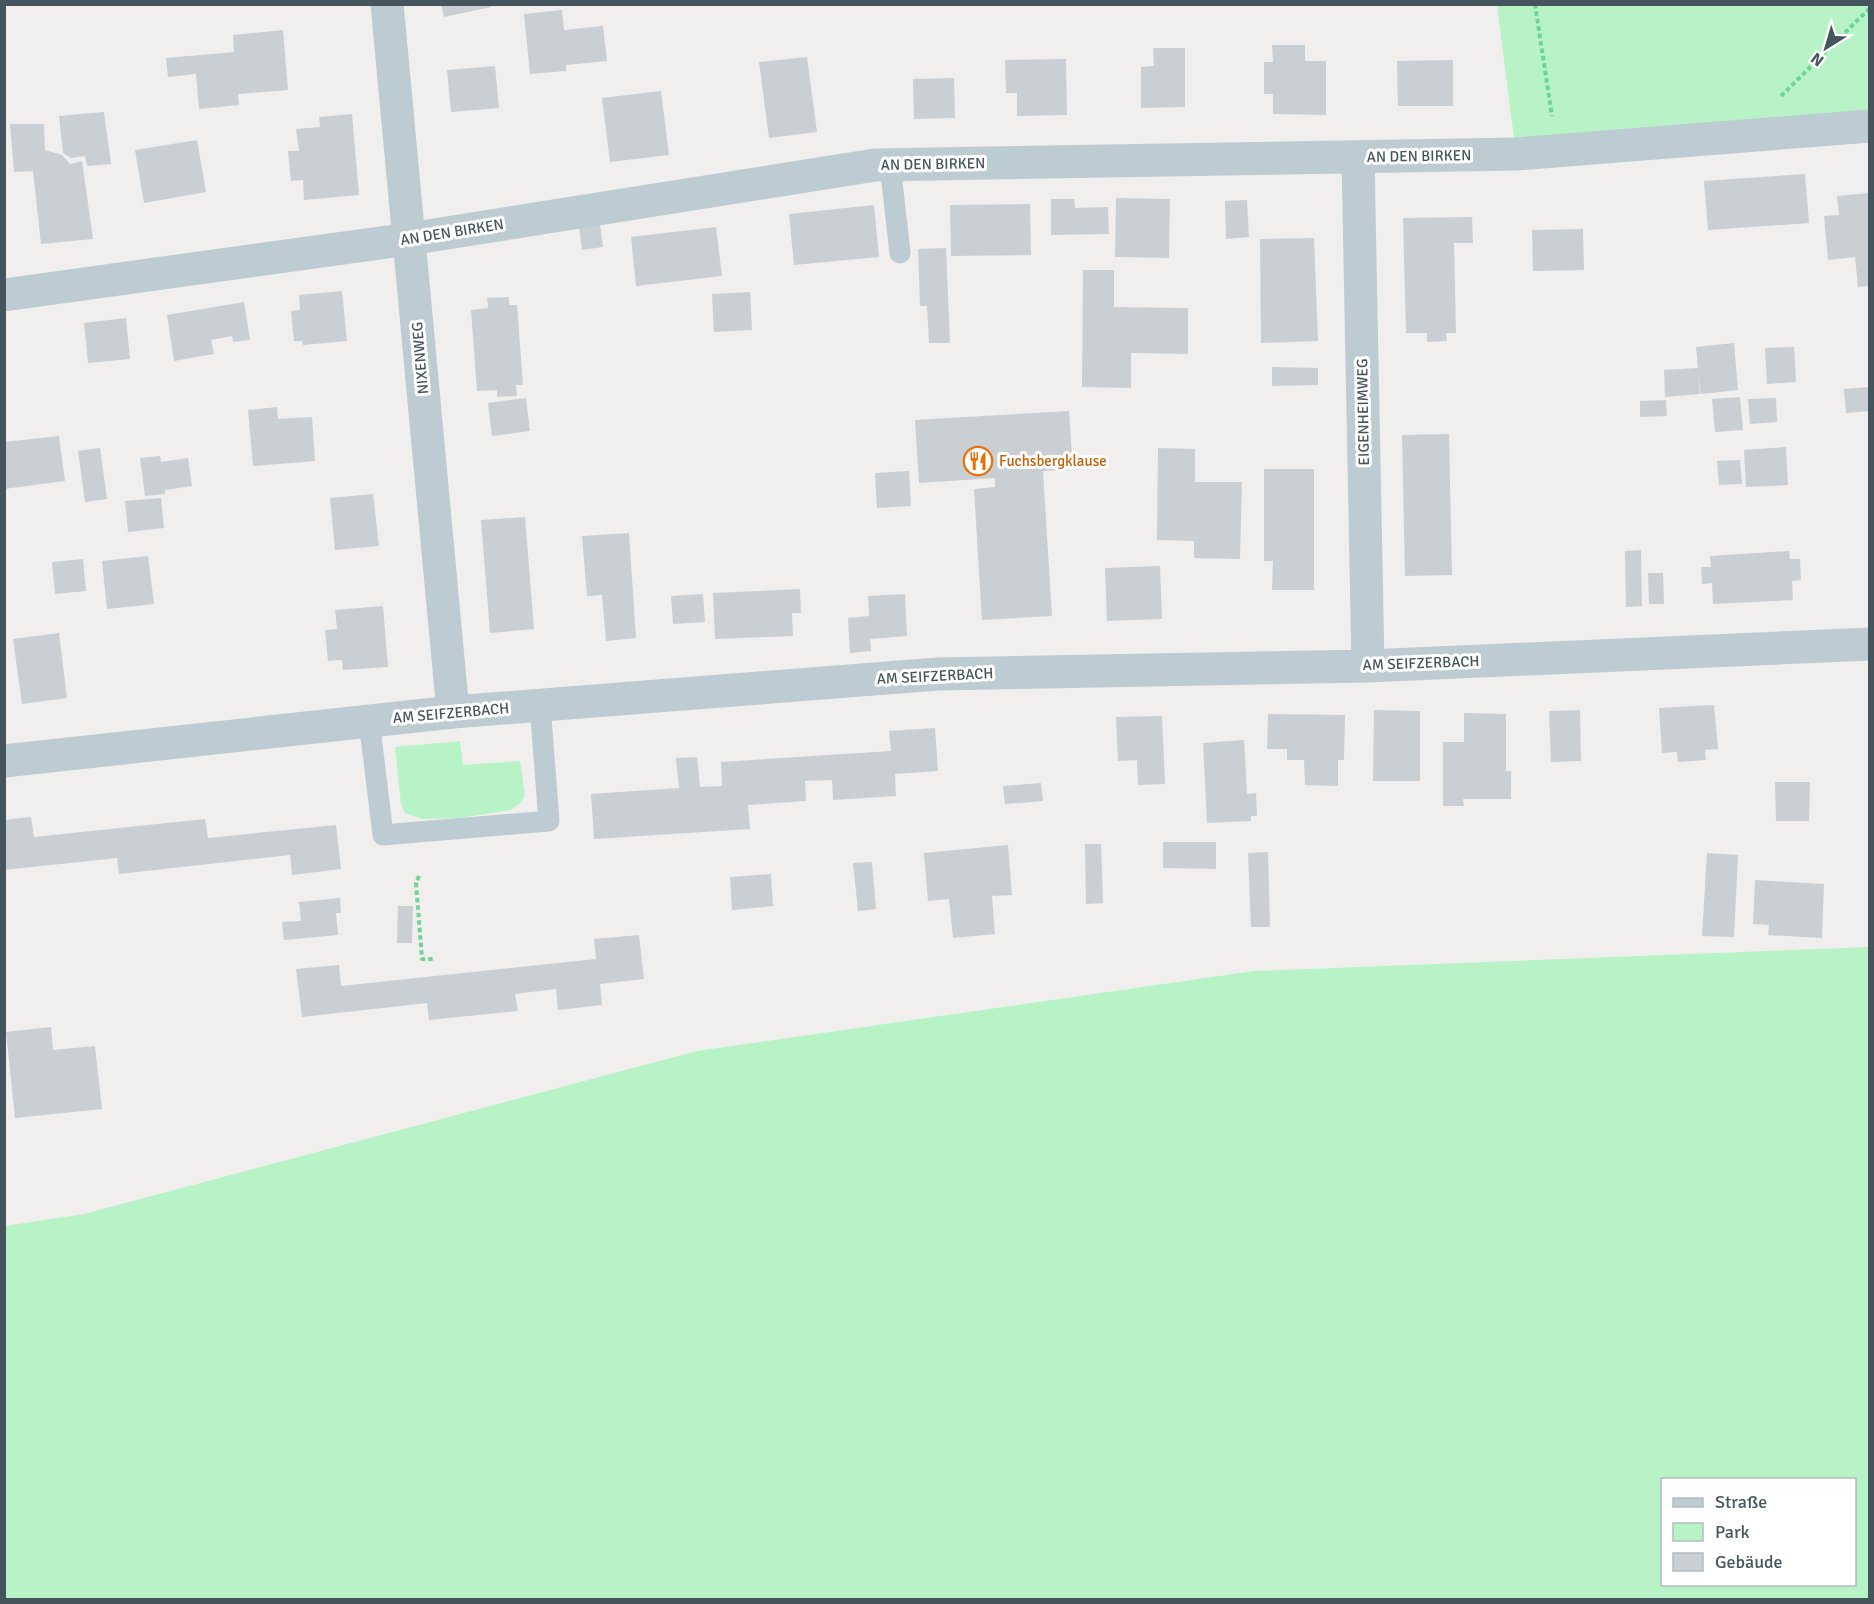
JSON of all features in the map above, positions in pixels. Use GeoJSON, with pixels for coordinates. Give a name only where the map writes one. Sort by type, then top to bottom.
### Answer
{"type":"FeatureCollection","features":[{"type":"Feature","properties":{"kind":"street","name":"NIXENWEG"},"geometry":{"type":"LineString","coordinates":[[387,4],[453,712]]}},
{"type":"Feature","properties":{"kind":"street","name":"AN DEN BIRKEN"},"geometry":{"type":"LineString","coordinates":[[4,295],[409,239],[852,168],[890,164],[1516,154],[1869,126]]}},
{"type":"Feature","properties":{"kind":"street","name":"EIGENHEIMWEG"},"geometry":{"type":"LineString","coordinates":[[1358,158],[1368,666]]}},
{"type":"Feature","properties":{"kind":"street","name":"AM SEIFZERBACH"},"geometry":{"type":"LineString","coordinates":[[4,761],[453,712],[938,674],[1368,666],[1869,644]]}},
{"type":"Feature","properties":{"kind":"lane"},"geometry":{"type":"LineString","coordinates":[[890,164],[900,253]]}},
{"type":"Feature","properties":{"kind":"lane"},"geometry":{"type":"LineString","coordinates":[[369,720],[383,835],[538,822],[549,821],[540,705]]}},
{"type":"Feature","properties":{"kind":"path"},"geometry":{"type":"LineString","coordinates":[[1535,4],[1557,151]]}},
{"type":"Feature","properties":{"kind":"path"},"geometry":{"type":"LineString","coordinates":[[1742,137],[1869,8]]}},
{"type":"Feature","properties":{"kind":"path"},"geometry":{"type":"LineString","coordinates":[[419,876],[416,883],[422,959],[435,959]]}},
{"type":"Feature","properties":{"kind":"green space"},"geometry":{"type":"Polygon","coordinates":[[[1497,5],[1869,5],[1869,126],[1516,154],[1497,5]]]}},
{"type":"Feature","properties":{"kind":"green space"},"geometry":{"type":"Polygon","coordinates":[[[460,741],[463,765],[520,761],[525,795],[520,803],[511,810],[460,818],[422,819],[405,813],[401,804],[395,747],[460,741]]]}},
{"type":"Feature","properties":{"kind":"green space"},"geometry":{"type":"Polygon","coordinates":[[[1869,947],[1869,1599],[5,1599],[5,1226],[84,1214],[697,1051],[1254,971],[1869,947]]]}},
{"type":"Feature","properties":{"kind":"building"},"geometry":{"type":"Polygon","coordinates":[[[441,4],[491,4],[491,7],[444,17],[441,4]]]}},
{"type":"Feature","properties":{"kind":"building"},"geometry":{"type":"Polygon","coordinates":[[[562,10],[564,30],[603,26],[607,61],[566,65],[566,71],[530,74],[524,14],[562,10]]]}},
{"type":"Feature","properties":{"kind":"building"},"geometry":{"type":"Polygon","coordinates":[[[283,30],[288,90],[238,94],[239,105],[199,109],[196,74],[168,77],[166,58],[234,52],[233,35],[283,30]]]}},
{"type":"Feature","properties":{"kind":"building"},"geometry":{"type":"Polygon","coordinates":[[[1272,45],[1305,45],[1305,61],[1326,61],[1326,115],[1273,114],[1273,94],[1264,94],[1264,62],[1273,62],[1272,45]]]}},
{"type":"Feature","properties":{"kind":"building"},"geometry":{"type":"Polygon","coordinates":[[[1153,48],[1185,48],[1185,107],[1141,108],[1141,67],[1154,66],[1153,48]]]}},
{"type":"Feature","properties":{"kind":"building"},"geometry":{"type":"Polygon","coordinates":[[[807,57],[817,132],[769,138],[759,62],[807,57]]]}},
{"type":"Feature","properties":{"kind":"building"},"geometry":{"type":"Polygon","coordinates":[[[1066,59],[1067,115],[1017,116],[1017,93],[1006,93],[1005,60],[1066,59]]]}},
{"type":"Feature","properties":{"kind":"building"},"geometry":{"type":"Polygon","coordinates":[[[1453,60],[1453,106],[1398,106],[1397,61],[1453,60]]]}},
{"type":"Feature","properties":{"kind":"building"},"geometry":{"type":"Polygon","coordinates":[[[495,66],[499,108],[451,112],[447,70],[495,66]]]}},
{"type":"Feature","properties":{"kind":"building"},"geometry":{"type":"Polygon","coordinates":[[[954,78],[955,118],[914,119],[913,79],[954,78]]]}},
{"type":"Feature","properties":{"kind":"building"},"geometry":{"type":"Polygon","coordinates":[[[661,91],[669,155],[610,162],[602,98],[661,91]]]}},
{"type":"Feature","properties":{"kind":"building"},"geometry":{"type":"Polygon","coordinates":[[[104,112],[111,164],[87,166],[85,156],[71,158],[63,153],[59,116],[104,112]]]}},
{"type":"Feature","properties":{"kind":"building"},"geometry":{"type":"Polygon","coordinates":[[[352,114],[359,195],[304,200],[303,180],[291,181],[288,151],[299,151],[296,129],[320,127],[319,117],[352,114]]]}},
{"type":"Feature","properties":{"kind":"building"},"geometry":{"type":"Polygon","coordinates":[[[10,124],[44,124],[45,150],[62,155],[70,164],[82,161],[93,239],[41,244],[33,171],[14,172],[10,124]]]}},
{"type":"Feature","properties":{"kind":"building"},"geometry":{"type":"Polygon","coordinates":[[[197,140],[206,192],[144,203],[135,150],[197,140]]]}},
{"type":"Feature","properties":{"kind":"building"},"geometry":{"type":"Polygon","coordinates":[[[1805,174],[1809,223],[1708,230],[1704,181],[1805,174]]]}},
{"type":"Feature","properties":{"kind":"building"},"geometry":{"type":"Polygon","coordinates":[[[1869,193],[1869,286],[1858,287],[1855,257],[1828,260],[1824,216],[1839,215],[1837,196],[1869,193]]]}},
{"type":"Feature","properties":{"kind":"building"},"geometry":{"type":"Polygon","coordinates":[[[1116,198],[1170,199],[1169,258],[1115,257],[1116,198]]]}},
{"type":"Feature","properties":{"kind":"building"},"geometry":{"type":"Polygon","coordinates":[[[1051,199],[1074,199],[1075,208],[1108,207],[1109,234],[1051,235],[1051,199]]]}},
{"type":"Feature","properties":{"kind":"building"},"geometry":{"type":"Polygon","coordinates":[[[1247,200],[1249,237],[1226,239],[1225,201],[1247,200]]]}},
{"type":"Feature","properties":{"kind":"building"},"geometry":{"type":"Polygon","coordinates":[[[1030,204],[1031,255],[951,256],[950,205],[1030,204]]]}},
{"type":"Feature","properties":{"kind":"building"},"geometry":{"type":"Polygon","coordinates":[[[874,205],[879,257],[794,265],[789,214],[874,205]]]}},
{"type":"Feature","properties":{"kind":"building"},"geometry":{"type":"Polygon","coordinates":[[[1472,217],[1473,243],[1454,243],[1456,333],[1446,333],[1447,341],[1427,342],[1427,333],[1406,333],[1403,218],[1472,217]]]}},
{"type":"Feature","properties":{"kind":"building"},"geometry":{"type":"Polygon","coordinates":[[[600,224],[603,247],[582,250],[579,226],[600,224]]]}},
{"type":"Feature","properties":{"kind":"building"},"geometry":{"type":"Polygon","coordinates":[[[716,227],[722,276],[636,286],[631,237],[716,227]]]}},
{"type":"Feature","properties":{"kind":"building"},"geometry":{"type":"Polygon","coordinates":[[[1583,229],[1584,270],[1533,271],[1532,230],[1583,229]]]}},
{"type":"Feature","properties":{"kind":"building"},"geometry":{"type":"Polygon","coordinates":[[[1314,238],[1318,341],[1261,343],[1260,239],[1314,238]]]}},
{"type":"Feature","properties":{"kind":"building"},"geometry":{"type":"Polygon","coordinates":[[[946,248],[950,343],[929,343],[927,306],[920,306],[918,249],[946,248]]]}},
{"type":"Feature","properties":{"kind":"building"},"geometry":{"type":"Polygon","coordinates":[[[1083,270],[1114,270],[1114,307],[1188,308],[1188,354],[1131,353],[1131,388],[1082,387],[1083,270]]]}},
{"type":"Feature","properties":{"kind":"building"},"geometry":{"type":"Polygon","coordinates":[[[342,291],[347,341],[303,345],[302,341],[294,341],[291,311],[300,310],[299,295],[342,291]]]}},
{"type":"Feature","properties":{"kind":"building"},"geometry":{"type":"Polygon","coordinates":[[[750,292],[752,330],[714,332],[712,294],[750,292]]]}},
{"type":"Feature","properties":{"kind":"building"},"geometry":{"type":"Polygon","coordinates":[[[509,297],[509,305],[517,305],[523,385],[516,385],[517,396],[497,397],[497,390],[477,391],[471,310],[488,308],[487,298],[509,297]]]}},
{"type":"Feature","properties":{"kind":"building"},"geometry":{"type":"Polygon","coordinates":[[[244,302],[250,340],[233,342],[232,336],[211,340],[214,354],[174,361],[167,315],[244,302]]]}},
{"type":"Feature","properties":{"kind":"building"},"geometry":{"type":"Polygon","coordinates":[[[126,318],[130,359],[88,363],[84,323],[126,318]]]}},
{"type":"Feature","properties":{"kind":"building"},"geometry":{"type":"Polygon","coordinates":[[[1734,343],[1738,390],[1701,394],[1698,376],[1700,394],[1665,397],[1664,370],[1698,368],[1696,347],[1734,343]]]}},
{"type":"Feature","properties":{"kind":"building"},"geometry":{"type":"Polygon","coordinates":[[[1794,347],[1796,382],[1767,384],[1765,348],[1794,347]]]}},
{"type":"Feature","properties":{"kind":"building"},"geometry":{"type":"Polygon","coordinates":[[[1272,367],[1318,368],[1318,385],[1272,386],[1272,367]]]}},
{"type":"Feature","properties":{"kind":"building"},"geometry":{"type":"Polygon","coordinates":[[[1869,387],[1869,411],[1846,413],[1844,389],[1869,387]]]}},
{"type":"Feature","properties":{"kind":"building"},"geometry":{"type":"Polygon","coordinates":[[[1740,397],[1743,430],[1715,432],[1712,399],[1740,397]]]}},
{"type":"Feature","properties":{"kind":"building"},"geometry":{"type":"Polygon","coordinates":[[[526,398],[530,431],[492,436],[488,403],[526,398]]]}},
{"type":"Feature","properties":{"kind":"building"},"geometry":{"type":"Polygon","coordinates":[[[1776,398],[1777,422],[1750,424],[1748,399],[1776,398]]]}},
{"type":"Feature","properties":{"kind":"building"},"geometry":{"type":"Polygon","coordinates":[[[1666,400],[1667,416],[1640,417],[1640,401],[1666,400]]]}},
{"type":"Feature","properties":{"kind":"building"},"geometry":{"type":"Polygon","coordinates":[[[277,407],[278,419],[312,417],[315,461],[253,466],[248,410],[277,407]]]}},
{"type":"Feature","properties":{"kind":"building"},"geometry":{"type":"Polygon","coordinates":[[[1069,411],[1073,469],[1043,471],[1052,616],[982,620],[974,489],[995,487],[995,478],[919,483],[915,420],[1069,411]]]}},
{"type":"Feature","properties":{"kind":"building"},"geometry":{"type":"Polygon","coordinates":[[[1449,434],[1452,575],[1405,576],[1402,435],[1449,434]]]}},
{"type":"Feature","properties":{"kind":"building"},"geometry":{"type":"Polygon","coordinates":[[[59,436],[65,481],[4,489],[4,442],[59,436]]]}},
{"type":"Feature","properties":{"kind":"building"},"geometry":{"type":"Polygon","coordinates":[[[1786,447],[1788,485],[1746,487],[1744,450],[1786,447]]]}},
{"type":"Feature","properties":{"kind":"building"},"geometry":{"type":"Polygon","coordinates":[[[100,448],[107,499],[85,502],[78,451],[100,448]]]}},
{"type":"Feature","properties":{"kind":"building"},"geometry":{"type":"Polygon","coordinates":[[[1158,448],[1195,449],[1195,482],[1242,482],[1240,559],[1194,558],[1194,541],[1157,540],[1158,448]]]}},
{"type":"Feature","properties":{"kind":"building"},"geometry":{"type":"Polygon","coordinates":[[[160,456],[161,462],[188,458],[192,486],[165,490],[165,494],[145,496],[140,458],[160,456]]]}},
{"type":"Feature","properties":{"kind":"building"},"geometry":{"type":"Polygon","coordinates":[[[1740,460],[1742,484],[1719,485],[1717,461],[1740,460]]]}},
{"type":"Feature","properties":{"kind":"building"},"geometry":{"type":"Polygon","coordinates":[[[1264,469],[1314,469],[1314,590],[1272,590],[1273,561],[1264,561],[1264,469]]]}},
{"type":"Feature","properties":{"kind":"building"},"geometry":{"type":"Polygon","coordinates":[[[909,471],[911,506],[877,508],[875,473],[909,471]]]}},
{"type":"Feature","properties":{"kind":"building"},"geometry":{"type":"Polygon","coordinates":[[[373,494],[379,546],[335,550],[330,498],[373,494]]]}},
{"type":"Feature","properties":{"kind":"building"},"geometry":{"type":"Polygon","coordinates":[[[161,498],[164,528],[128,532],[125,501],[161,498]]]}},
{"type":"Feature","properties":{"kind":"building"},"geometry":{"type":"Polygon","coordinates":[[[525,517],[534,629],[490,633],[481,520],[525,517]]]}},
{"type":"Feature","properties":{"kind":"building"},"geometry":{"type":"Polygon","coordinates":[[[629,533],[636,638],[606,641],[602,595],[587,596],[582,536],[629,533]]]}},
{"type":"Feature","properties":{"kind":"building"},"geometry":{"type":"Polygon","coordinates":[[[1641,550],[1642,606],[1626,607],[1625,551],[1641,550]]]}},
{"type":"Feature","properties":{"kind":"building"},"geometry":{"type":"Polygon","coordinates":[[[1789,551],[1790,559],[1800,559],[1801,580],[1792,581],[1793,600],[1713,604],[1712,583],[1702,584],[1701,567],[1711,567],[1710,556],[1789,551]]]}},
{"type":"Feature","properties":{"kind":"building"},"geometry":{"type":"Polygon","coordinates":[[[148,556],[154,604],[107,609],[102,561],[148,556]]]}},
{"type":"Feature","properties":{"kind":"building"},"geometry":{"type":"Polygon","coordinates":[[[83,559],[86,591],[55,594],[52,562],[83,559]]]}},
{"type":"Feature","properties":{"kind":"building"},"geometry":{"type":"Polygon","coordinates":[[[1160,566],[1162,619],[1107,621],[1105,568],[1160,566]]]}},
{"type":"Feature","properties":{"kind":"building"},"geometry":{"type":"Polygon","coordinates":[[[1648,573],[1663,573],[1664,604],[1649,604],[1648,573]]]}},
{"type":"Feature","properties":{"kind":"building"},"geometry":{"type":"Polygon","coordinates":[[[800,589],[801,613],[792,613],[793,636],[715,639],[713,593],[800,589]]]}},
{"type":"Feature","properties":{"kind":"building"},"geometry":{"type":"Polygon","coordinates":[[[703,594],[705,622],[673,624],[671,596],[703,594]]]}},
{"type":"Feature","properties":{"kind":"building"},"geometry":{"type":"Polygon","coordinates":[[[905,594],[907,636],[870,639],[871,651],[850,653],[848,618],[869,616],[868,596],[905,594]]]}},
{"type":"Feature","properties":{"kind":"building"},"geometry":{"type":"Polygon","coordinates":[[[383,606],[388,667],[343,670],[342,660],[328,661],[325,630],[337,629],[335,610],[383,606]]]}},
{"type":"Feature","properties":{"kind":"building"},"geometry":{"type":"Polygon","coordinates":[[[59,633],[67,698],[22,704],[13,639],[59,633]]]}},
{"type":"Feature","properties":{"kind":"building"},"geometry":{"type":"Polygon","coordinates":[[[1714,705],[1718,749],[1705,750],[1706,760],[1678,762],[1677,752],[1662,753],[1659,708],[1714,705]]]}},
{"type":"Feature","properties":{"kind":"building"},"geometry":{"type":"Polygon","coordinates":[[[1374,710],[1420,711],[1420,781],[1373,781],[1374,710]]]}},
{"type":"Feature","properties":{"kind":"building"},"geometry":{"type":"Polygon","coordinates":[[[1580,710],[1581,761],[1551,762],[1549,711],[1580,710]]]}},
{"type":"Feature","properties":{"kind":"building"},"geometry":{"type":"Polygon","coordinates":[[[1464,713],[1506,714],[1506,771],[1511,771],[1511,799],[1463,799],[1464,806],[1443,806],[1443,742],[1464,742],[1464,713]]]}},
{"type":"Feature","properties":{"kind":"building"},"geometry":{"type":"Polygon","coordinates":[[[1268,714],[1345,715],[1344,760],[1338,760],[1338,786],[1305,785],[1304,760],[1287,760],[1287,749],[1267,749],[1268,714]]]}},
{"type":"Feature","properties":{"kind":"building"},"geometry":{"type":"Polygon","coordinates":[[[1162,716],[1165,784],[1138,785],[1137,760],[1118,761],[1116,717],[1162,716]]]}},
{"type":"Feature","properties":{"kind":"building"},"geometry":{"type":"Polygon","coordinates":[[[935,728],[938,771],[895,774],[896,796],[833,800],[832,780],[805,781],[806,801],[748,805],[750,829],[594,839],[591,794],[679,788],[676,758],[697,757],[700,787],[722,786],[721,762],[891,751],[889,731],[935,728]]]}},
{"type":"Feature","properties":{"kind":"building"},"geometry":{"type":"Polygon","coordinates":[[[1244,740],[1247,794],[1256,793],[1257,816],[1251,816],[1251,821],[1207,823],[1203,743],[1244,740]]]}},
{"type":"Feature","properties":{"kind":"building"},"geometry":{"type":"Polygon","coordinates":[[[1775,782],[1810,782],[1809,821],[1776,821],[1775,782]]]}},
{"type":"Feature","properties":{"kind":"building"},"geometry":{"type":"Polygon","coordinates":[[[1041,783],[1043,801],[1005,804],[1003,786],[1041,783]]]}},
{"type":"Feature","properties":{"kind":"building"},"geometry":{"type":"Polygon","coordinates":[[[31,817],[34,837],[205,819],[208,838],[336,825],[341,869],[292,875],[290,855],[119,874],[117,858],[4,870],[4,820],[31,817]]]}},
{"type":"Feature","properties":{"kind":"building"},"geometry":{"type":"Polygon","coordinates":[[[1163,842],[1216,842],[1216,869],[1163,868],[1163,842]]]}},
{"type":"Feature","properties":{"kind":"building"},"geometry":{"type":"Polygon","coordinates":[[[1085,844],[1101,844],[1103,903],[1086,904],[1085,844]]]}},
{"type":"Feature","properties":{"kind":"building"},"geometry":{"type":"Polygon","coordinates":[[[1008,845],[1012,895],[992,896],[995,934],[953,938],[949,899],[928,901],[924,853],[1008,845]]]}},
{"type":"Feature","properties":{"kind":"building"},"geometry":{"type":"Polygon","coordinates":[[[1268,852],[1270,927],[1251,927],[1248,853],[1268,852]]]}},
{"type":"Feature","properties":{"kind":"building"},"geometry":{"type":"Polygon","coordinates":[[[1707,853],[1738,855],[1734,937],[1702,936],[1707,853]]]}},
{"type":"Feature","properties":{"kind":"building"},"geometry":{"type":"Polygon","coordinates":[[[872,862],[876,909],[858,911],[853,863],[872,862]]]}},
{"type":"Feature","properties":{"kind":"building"},"geometry":{"type":"Polygon","coordinates":[[[771,874],[773,906],[732,910],[730,877],[771,874]]]}},
{"type":"Feature","properties":{"kind":"building"},"geometry":{"type":"Polygon","coordinates":[[[1755,880],[1824,884],[1822,938],[1768,935],[1769,925],[1753,924],[1755,880]]]}},
{"type":"Feature","properties":{"kind":"building"},"geometry":{"type":"Polygon","coordinates":[[[340,898],[341,913],[336,913],[338,935],[284,940],[282,922],[301,921],[299,902],[340,898]]]}},
{"type":"Feature","properties":{"kind":"building"},"geometry":{"type":"Polygon","coordinates":[[[398,906],[413,906],[412,943],[397,943],[398,906]]]}},
{"type":"Feature","properties":{"kind":"building"},"geometry":{"type":"Polygon","coordinates":[[[639,935],[644,979],[600,984],[602,1005],[558,1010],[556,989],[515,994],[518,1011],[429,1020],[427,1003],[302,1017],[296,969],[339,965],[341,986],[596,959],[594,939],[639,935]]]}},
{"type":"Feature","properties":{"kind":"building"},"geometry":{"type":"Polygon","coordinates":[[[51,1027],[53,1050],[95,1046],[102,1109],[15,1118],[6,1032],[51,1027]]]}},
{"type":"Feature","properties":{"kind":"place","name":"Fuchsbergklause"},"geometry":{"type":"Point","coordinates":[978,461]}}]}
